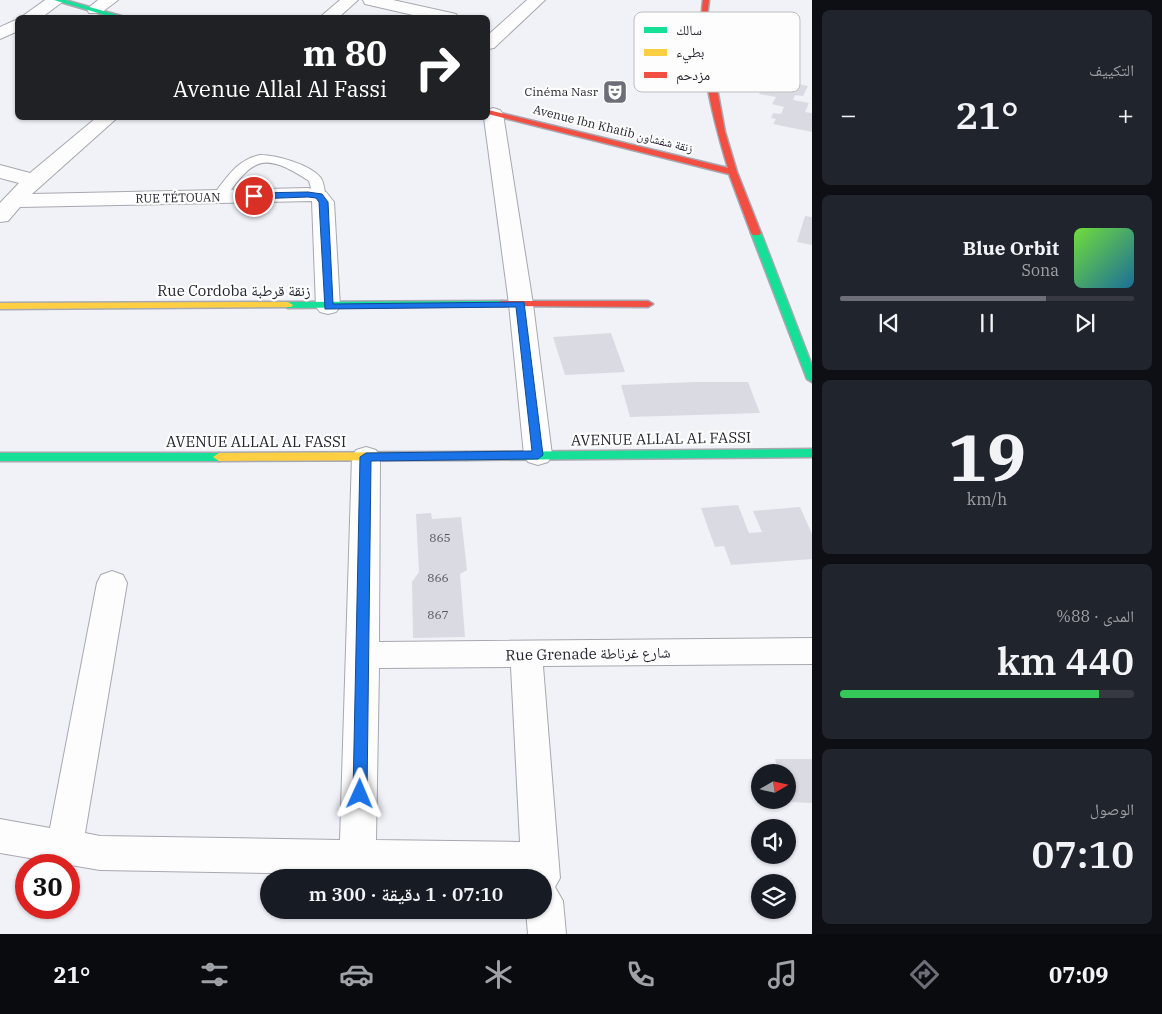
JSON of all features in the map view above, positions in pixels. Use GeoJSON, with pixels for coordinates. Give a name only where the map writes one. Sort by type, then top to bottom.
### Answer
{"type":"FeatureCollection","features":[{"type":"Feature","properties":{"kind":"street"},"geometry":{"type":"LineString","coordinates":[[33,15],[57,0],[115,15]]}},
{"type":"Feature","properties":{"kind":"street"},"geometry":{"type":"LineString","coordinates":[[95,9],[110,0]]}},
{"type":"Feature","properties":{"kind":"street"},"geometry":{"type":"LineString","coordinates":[[331,15],[350,0]]}},
{"type":"Feature","properties":{"kind":"street"},"geometry":{"type":"LineString","coordinates":[[371,0],[437,15]]}},
{"type":"Feature","properties":{"kind":"street"},"geometry":{"type":"LineString","coordinates":[[433,14],[450,0]]}},
{"type":"Feature","properties":{"kind":"street"},"geometry":{"type":"LineString","coordinates":[[495,28],[537,0]]}},
{"type":"Feature","properties":{"kind":"street"},"geometry":{"type":"LineString","coordinates":[[0,34],[15,26]]}},
{"type":"Feature","properties":{"kind":"street"},"geometry":{"type":"LineString","coordinates":[[714,92],[721,132],[733,172],[812,379]]}},
{"type":"Feature","properties":{"kind":"street"},"geometry":{"type":"LineString","coordinates":[[490,113],[521,304],[538,455]]}},
{"type":"Feature","properties":{"kind":"street","name":"Avenue Ibn Khatib زنقة شفشاون"},"geometry":{"type":"LineString","coordinates":[[490,113],[733,172]]}},
{"type":"Feature","properties":{"kind":"street"},"geometry":{"type":"LineString","coordinates":[[7,209],[33,181],[105,120]]}},
{"type":"Feature","properties":{"kind":"street"},"geometry":{"type":"LineString","coordinates":[[0,171],[33,181]]}},
{"type":"Feature","properties":{"kind":"street","name":"RUE TÉTOUAN"},"geometry":{"type":"LineString","coordinates":[[7,209],[219,197],[308,194],[319,196]]}},
{"type":"Feature","properties":{"kind":"street"},"geometry":{"type":"LineString","coordinates":[[319,196],[323,202],[328,307]]}},
{"type":"Feature","properties":{"kind":"street","name":"Rue Cordoba زنقة قرطبة"},"geometry":{"type":"LineString","coordinates":[[0,306],[328,307],[648,304]]}},
{"type":"Feature","properties":{"kind":"street","name":"AVENUE ALLAL AL FASSI"},"geometry":{"type":"LineString","coordinates":[[0,457],[366,457],[812,453]]}},
{"type":"Feature","properties":{"kind":"street"},"geometry":{"type":"LineString","coordinates":[[358,856],[366,457]]}},
{"type":"Feature","properties":{"kind":"street"},"geometry":{"type":"LineString","coordinates":[[64,848],[112,583]]}},
{"type":"Feature","properties":{"kind":"street","name":"Rue Grenade شارع غرناطة"},"geometry":{"type":"LineString","coordinates":[[363,655],[812,652]]}},
{"type":"Feature","properties":{"kind":"street"},"geometry":{"type":"LineString","coordinates":[[0,836],[100,853],[358,856],[541,869],[526,655]]}},
{"type":"Feature","properties":{"kind":"street"},"geometry":{"type":"LineString","coordinates":[[546,919],[547,934]]}},
{"type":"Feature","properties":{"kind":"lane"},"geometry":{"type":"LineString","coordinates":[[219,197],[230,182],[253,160],[263,159],[274,160],[302,170],[315,179],[319,196]]}},
{"type":"Feature","properties":{"kind":"building"},"geometry":{"type":"Polygon","coordinates":[[[800,84],[808,86],[803,96],[795,95],[793,100],[809,103],[805,112],[812,113],[812,132],[773,124],[776,119],[771,118],[773,113],[781,114],[784,107],[772,104],[776,97],[759,94],[760,92],[800,92],[800,84]]]}},
{"type":"Feature","properties":{"kind":"building"},"geometry":{"type":"Polygon","coordinates":[[[805,216],[812,217],[812,245],[797,242],[805,216]]]}},
{"type":"Feature","properties":{"kind":"building"},"geometry":{"type":"Polygon","coordinates":[[[611,333],[625,372],[565,375],[553,337],[611,333]]]}},
{"type":"Feature","properties":{"kind":"building"},"geometry":{"type":"Polygon","coordinates":[[[748,382],[760,413],[630,417],[621,385],[748,382]]]}},
{"type":"Feature","properties":{"kind":"building"},"geometry":{"type":"Polygon","coordinates":[[[738,505],[749,533],[762,532],[753,511],[800,507],[812,534],[812,559],[731,565],[724,546],[715,547],[701,508],[738,505]]]}},
{"type":"Feature","properties":{"kind":"building"},"geometry":{"type":"Polygon","coordinates":[[[431,513],[432,519],[461,517],[467,570],[460,574],[465,637],[413,638],[412,582],[419,572],[416,514],[431,513]]]}},
{"type":"Feature","properties":{"kind":"building"},"geometry":{"type":"Polygon","coordinates":[[[775,759],[812,759],[812,803],[796,802],[796,764],[777,764],[775,759]]]}},
{"type":"Feature","properties":{"kind":"traffic: fast"},"geometry":{"type":"LineString","coordinates":[[57,0],[114,15]]}},
{"type":"Feature","properties":{"kind":"traffic: fast"},"geometry":{"type":"LineString","coordinates":[[756,233],[812,379]]}},
{"type":"Feature","properties":{"kind":"traffic: fast"},"geometry":{"type":"LineString","coordinates":[[288,305],[502,304]]}},
{"type":"Feature","properties":{"kind":"traffic: fast"},"geometry":{"type":"LineString","coordinates":[[466,456],[812,453]]}},
{"type":"Feature","properties":{"kind":"traffic: fast"},"geometry":{"type":"LineString","coordinates":[[0,457],[219,457]]}},
{"type":"Feature","properties":{"kind":"traffic: slow"},"geometry":{"type":"LineString","coordinates":[[0,306],[288,305]]}},
{"type":"Feature","properties":{"kind":"traffic: slow"},"geometry":{"type":"LineString","coordinates":[[219,457],[466,456]]}},
{"type":"Feature","properties":{"kind":"traffic: jam"},"geometry":{"type":"LineString","coordinates":[[705,12],[706,0]]}},
{"type":"Feature","properties":{"kind":"traffic: jam"},"geometry":{"type":"LineString","coordinates":[[714,92],[721,132],[733,172],[756,233]]}},
{"type":"Feature","properties":{"kind":"traffic: jam"},"geometry":{"type":"LineString","coordinates":[[490,112],[733,172]]}},
{"type":"Feature","properties":{"kind":"traffic: jam"},"geometry":{"type":"LineString","coordinates":[[502,304],[648,304]]}},
{"type":"Feature","properties":{"kind":"place","name":"Cinéma Nasr"},"geometry":{"type":"Point","coordinates":[615,92]}},
{"type":"Feature","properties":{"kind":"route"},"geometry":{"type":"LineString","coordinates":[[254,196],[308,194],[319,196],[323,202],[328,307],[521,304],[538,455],[366,457],[360,794]]}}]}
